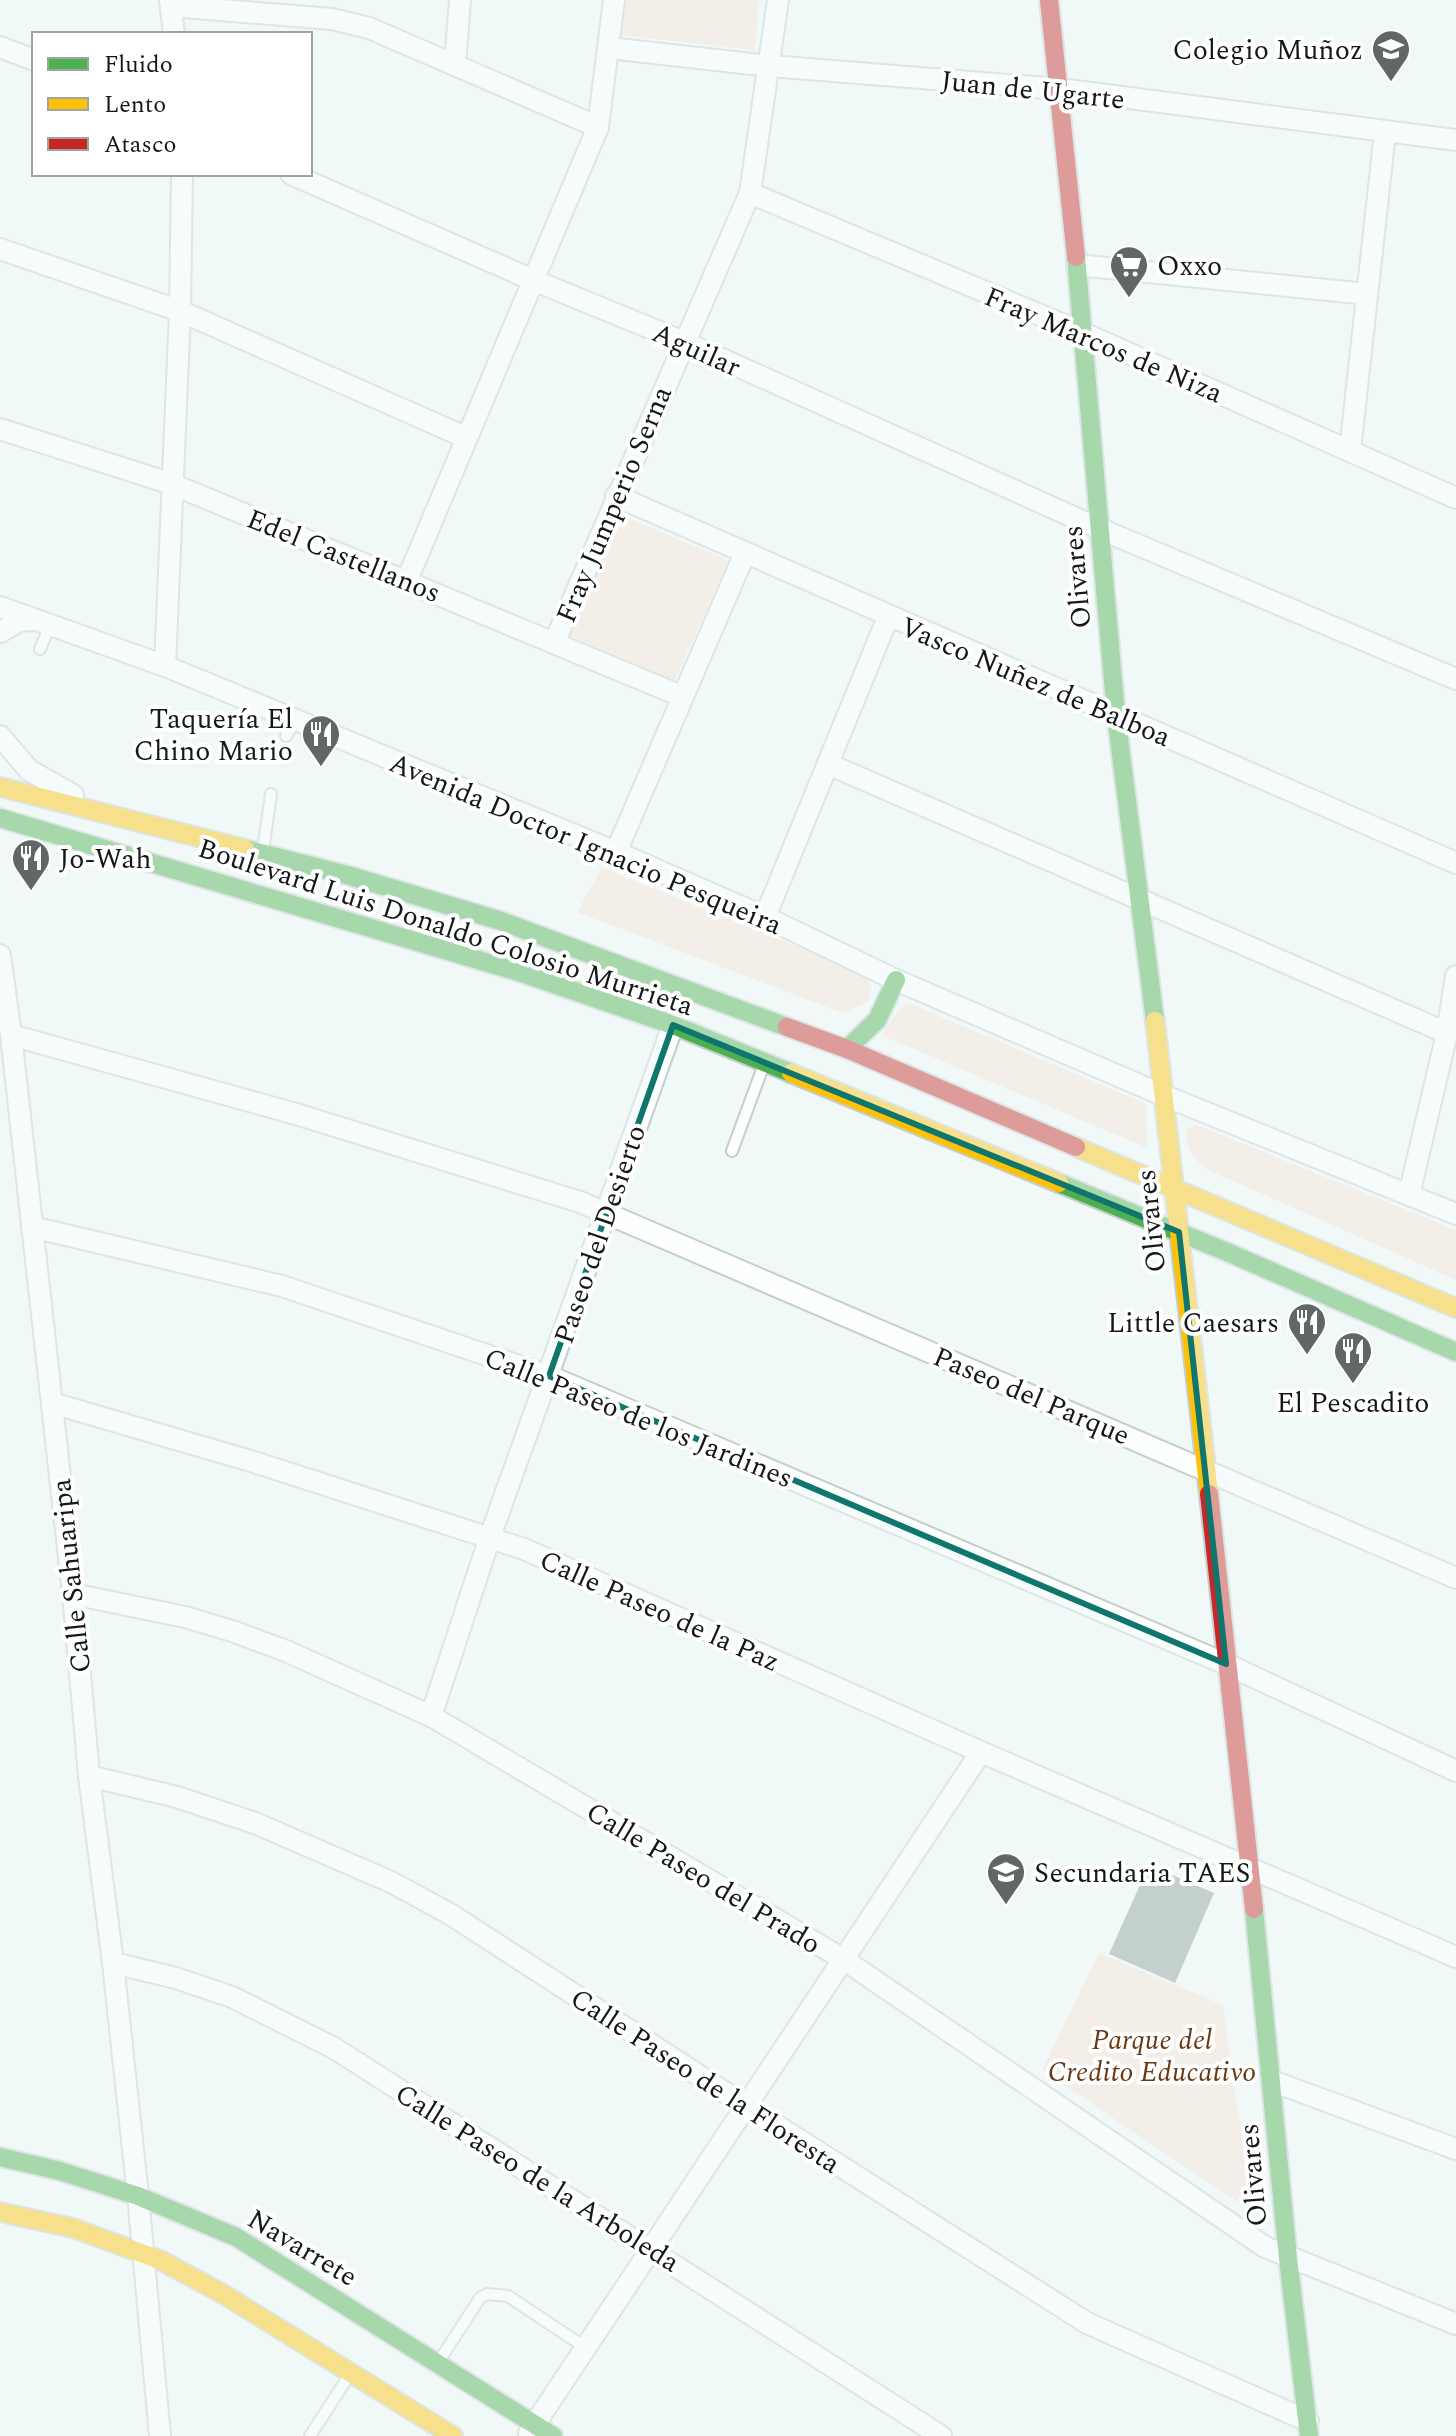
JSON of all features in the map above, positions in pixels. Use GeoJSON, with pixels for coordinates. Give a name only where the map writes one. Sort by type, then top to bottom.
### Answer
{"type":"FeatureCollection","features":[{"type":"Feature","properties":{"kind":"main road","name":"Olivares"},"geometry":{"type":"LineString","coordinates":[[1049,0],[1077,265],[1116,715],[1165,1096],[1250,1868],[1288,2258],[1309,2428]]}},
{"type":"Feature","properties":{"kind":"main road","name":"Boulevard Luis Donaldo Colosio Murrieta"},"geometry":{"type":"LineString","coordinates":[[0,787],[263,853],[498,920],[847,1049],[1456,1308]]}},
{"type":"Feature","properties":{"kind":"main road","name":"Boulevard Luis Donaldo Colosio Murrieta"},"geometry":{"type":"LineString","coordinates":[[0,818],[519,972],[673,1025],[1239,1257],[1456,1352]]}},
{"type":"Feature","properties":{"kind":"main road"},"geometry":{"type":"LineString","coordinates":[[847,1049],[877,1020],[896,980]]}},
{"type":"Feature","properties":{"kind":"main road"},"geometry":{"type":"LineString","coordinates":[[1239,1257],[1248,1239],[1267,1228]]}},
{"type":"Feature","properties":{"kind":"main road","name":"Navarrete"},"geometry":{"type":"LineString","coordinates":[[0,2157],[60,2171],[138,2196],[236,2237],[437,2363],[531,2430],[553,2436]]}},
{"type":"Feature","properties":{"kind":"main road"},"geometry":{"type":"LineString","coordinates":[[0,2212],[73,2228],[142,2252],[198,2280],[351,2372],[448,2435]]}},
{"type":"Feature","properties":{"kind":"street"},"geometry":{"type":"LineString","coordinates":[[455,63],[460,0]]}},
{"type":"Feature","properties":{"kind":"street"},"geometry":{"type":"LineString","coordinates":[[407,580],[598,127],[614,0]]}},
{"type":"Feature","properties":{"kind":"street","name":"Fray Jumperio Serna"},"geometry":{"type":"LineString","coordinates":[[554,643],[750,193],[778,0]]}},
{"type":"Feature","properties":{"kind":"street"},"geometry":{"type":"LineString","coordinates":[[174,32],[171,3],[332,19],[369,28],[598,127]]}},
{"type":"Feature","properties":{"kind":"street"},"geometry":{"type":"LineString","coordinates":[[0,47],[32,59]]}},
{"type":"Feature","properties":{"kind":"street","name":"Juan de Ugarte"},"geometry":{"type":"LineString","coordinates":[[609,48],[770,66],[1060,89],[1456,140]]}},
{"type":"Feature","properties":{"kind":"street"},"geometry":{"type":"LineString","coordinates":[[1350,451],[1385,132]]}},
{"type":"Feature","properties":{"kind":"street"},"geometry":{"type":"LineString","coordinates":[[165,666],[180,311],[182,176]]}},
{"type":"Feature","properties":{"kind":"street","name":"Aguilar"},"geometry":{"type":"LineString","coordinates":[[296,176],[684,342],[1100,529],[1456,679]]}},
{"type":"Feature","properties":{"kind":"street","name":"Fray Marcos de Niza"},"geometry":{"type":"LineString","coordinates":[[750,193],[1083,333],[1456,498]]}},
{"type":"Feature","properties":{"kind":"street"},"geometry":{"type":"LineString","coordinates":[[0,249],[180,311],[467,438]]}},
{"type":"Feature","properties":{"kind":"street"},"geometry":{"type":"LineString","coordinates":[[1077,265],[1367,294]]}},
{"type":"Feature","properties":{"kind":"street","name":"Edel Castellanos"},"geometry":{"type":"LineString","coordinates":[[0,429],[172,484],[681,696]]}},
{"type":"Feature","properties":{"kind":"street","name":"Vasco Nuñez de Balboa"},"geometry":{"type":"LineString","coordinates":[[616,496],[1456,863]]}},
{"type":"Feature","properties":{"kind":"street"},"geometry":{"type":"LineString","coordinates":[[616,852],[745,553]]}},
{"type":"Feature","properties":{"kind":"street","name":"Avenida Doctor Ignacio Pesqueira"},"geometry":{"type":"LineString","coordinates":[[0,607],[165,666],[290,728],[616,852],[765,917],[896,980],[1165,1096],[1456,1214]]}},
{"type":"Feature","properties":{"kind":"street"},"geometry":{"type":"LineString","coordinates":[[765,917],[888,617]]}},
{"type":"Feature","properties":{"kind":"street"},"geometry":{"type":"LineString","coordinates":[[0,632],[19,621],[42,623]]}},
{"type":"Feature","properties":{"kind":"street"},"geometry":{"type":"LineString","coordinates":[[0,736],[29,770],[61,789],[136,821]]}},
{"type":"Feature","properties":{"kind":"street"},"geometry":{"type":"LineString","coordinates":[[828,764],[1447,1033]]}},
{"type":"Feature","properties":{"kind":"street","name":"Calle Sahuaripa"},"geometry":{"type":"LineString","coordinates":[[0,955],[73,1594],[89,1776],[113,1963],[160,2436]]}},
{"type":"Feature","properties":{"kind":"street"},"geometry":{"type":"LineString","coordinates":[[1409,1195],[1447,1033],[1456,976]]}},
{"type":"Feature","properties":{"kind":"street","name":"Paseo del Desierto"},"geometry":{"type":"LineString","coordinates":[[431,1716],[490,1537],[673,1025]]}},
{"type":"Feature","properties":{"kind":"street","name":"Paseo del Parque"},"geometry":{"type":"LineString","coordinates":[[11,1035],[296,1114],[548,1191],[607,1213],[1456,1578]]}},
{"type":"Feature","properties":{"kind":"street","name":"Calle Paseo de los Jardines"},"geometry":{"type":"LineString","coordinates":[[32,1227],[282,1286],[549,1376],[1226,1664],[1456,1771]]}},
{"type":"Feature","properties":{"kind":"street","name":"Calle Paseo de la Paz"},"geometry":{"type":"LineString","coordinates":[[52,1403],[254,1462],[490,1537],[1456,1957]]}},
{"type":"Feature","properties":{"kind":"street","name":"Calle Paseo del Prado"},"geometry":{"type":"LineString","coordinates":[[73,1594],[185,1617],[232,1631],[286,1651],[431,1716],[843,1959],[1243,2232],[1288,2258],[1456,2324]]}},
{"type":"Feature","properties":{"kind":"street"},"geometry":{"type":"LineString","coordinates":[[531,2430],[981,1752]]}},
{"type":"Feature","properties":{"kind":"street","name":"Calle Paseo de la Floresta"},"geometry":{"type":"LineString","coordinates":[[89,1776],[177,1797],[255,1823],[391,1882],[450,1914],[1087,2323],[1309,2428]]}},
{"type":"Feature","properties":{"kind":"street","name":"Calle Paseo de la Arboleda"},"geometry":{"type":"LineString","coordinates":[[113,1963],[176,1978],[232,1997],[334,2048],[941,2436]]}},
{"type":"Feature","properties":{"kind":"street"},"geometry":{"type":"LineString","coordinates":[[1272,2081],[1456,2149]]}},
{"type":"Feature","properties":{"kind":"lane"},"geometry":{"type":"LineString","coordinates":[[40,649],[42,623]]}},
{"type":"Feature","properties":{"kind":"lane"},"geometry":{"type":"LineString","coordinates":[[263,853],[271,794]]}},
{"type":"Feature","properties":{"kind":"lane"},"geometry":{"type":"LineString","coordinates":[[732,1151],[765,1062]]}},
{"type":"Feature","properties":{"kind":"lane"},"geometry":{"type":"LineString","coordinates":[[437,2363],[480,2298],[487,2294],[508,2296],[586,2348]]}},
{"type":"Feature","properties":{"kind":"lane"},"geometry":{"type":"LineString","coordinates":[[310,2436],[351,2372]]}},
{"type":"Feature","properties":{"kind":"highlighted area"},"geometry":{"type":"Polygon","coordinates":[[[673,1025],[1179,1232],[1226,1664],[549,1376],[673,1025]]]}},
{"type":"Feature","properties":{"kind":"green space"},"geometry":{"type":"Polygon","coordinates":[[[621,0],[759,0],[755,50],[618,35],[621,0]]]}},
{"type":"Feature","properties":{"kind":"green space"},"geometry":{"type":"Polygon","coordinates":[[[619,514],[729,561],[674,681],[567,635],[619,514]]]}},
{"type":"Feature","properties":{"kind":"green space"},"geometry":{"type":"Polygon","coordinates":[[[602,868],[866,974],[871,988],[868,1002],[843,1013],[577,912],[602,868]]]}},
{"type":"Feature","properties":{"kind":"green space"},"geometry":{"type":"Polygon","coordinates":[[[906,1002],[1146,1104],[1147,1148],[881,1035],[906,1002]]]}},
{"type":"Feature","properties":{"kind":"green space"},"geometry":{"type":"Polygon","coordinates":[[[1194,1124],[1456,1230],[1456,1280],[1204,1168],[1193,1156],[1187,1142],[1186,1131],[1194,1124]]]}},
{"type":"Feature","properties":{"kind":"green space","name":"Parque del Credito Educativo"},"geometry":{"type":"Polygon","coordinates":[[[1099,1953],[1223,2005],[1252,2212],[1042,2070],[1099,1953]]]}},
{"type":"Feature","properties":{"kind":"building"},"geometry":{"type":"Polygon","coordinates":[[[1149,1865],[1214,1893],[1175,1983],[1109,1954],[1149,1865]]]}},
{"type":"Feature","properties":{"kind":"traffic: fast"},"geometry":{"type":"LineString","coordinates":[[1076,257],[1116,715],[1155,1021]]}},
{"type":"Feature","properties":{"kind":"traffic: fast"},"geometry":{"type":"LineString","coordinates":[[0,818],[519,972],[673,1025],[791,1073]]}},
{"type":"Feature","properties":{"kind":"traffic: fast"},"geometry":{"type":"LineString","coordinates":[[245,849],[347,875],[498,920],[787,1027]]}},
{"type":"Feature","properties":{"kind":"traffic: fast"},"geometry":{"type":"LineString","coordinates":[[847,1049],[877,1020],[896,980]]}},
{"type":"Feature","properties":{"kind":"traffic: fast"},"geometry":{"type":"LineString","coordinates":[[1059,1183],[1456,1352]]}},
{"type":"Feature","properties":{"kind":"traffic: fast"},"geometry":{"type":"LineString","coordinates":[[1254,1909],[1288,2258],[1309,2436]]}},
{"type":"Feature","properties":{"kind":"traffic: fast"},"geometry":{"type":"LineString","coordinates":[[0,2157],[60,2171],[138,2196],[236,2237],[553,2436]]}},
{"type":"Feature","properties":{"kind":"traffic: slow"},"geometry":{"type":"LineString","coordinates":[[0,787],[245,849]]}},
{"type":"Feature","properties":{"kind":"traffic: slow"},"geometry":{"type":"LineString","coordinates":[[1155,1021],[1209,1494]]}},
{"type":"Feature","properties":{"kind":"traffic: slow"},"geometry":{"type":"LineString","coordinates":[[791,1073],[1059,1183]]}},
{"type":"Feature","properties":{"kind":"traffic: slow"},"geometry":{"type":"LineString","coordinates":[[1076,1147],[1456,1308]]}},
{"type":"Feature","properties":{"kind":"traffic: slow"},"geometry":{"type":"LineString","coordinates":[[0,2212],[73,2228],[160,2260],[223,2294],[453,2436]]}},
{"type":"Feature","properties":{"kind":"traffic: jam"},"geometry":{"type":"LineString","coordinates":[[1049,0],[1076,257]]}},
{"type":"Feature","properties":{"kind":"traffic: jam"},"geometry":{"type":"LineString","coordinates":[[787,1027],[847,1049],[1076,1147]]}},
{"type":"Feature","properties":{"kind":"traffic: jam"},"geometry":{"type":"LineString","coordinates":[[1209,1494],[1254,1909]]}},
{"type":"Feature","properties":{"kind":"place","name":"Colegio Muñoz"},"geometry":{"type":"Point","coordinates":[1391,83]}},
{"type":"Feature","properties":{"kind":"place","name":"Oxxo"},"geometry":{"type":"Point","coordinates":[1129,299]}},
{"type":"Feature","properties":{"kind":"place","name":"Taquería El Chino Mario"},"geometry":{"type":"Point","coordinates":[321,768]}},
{"type":"Feature","properties":{"kind":"place","name":"Jo-Wah"},"geometry":{"type":"Point","coordinates":[31,892]}},
{"type":"Feature","properties":{"kind":"place","name":"Little Caesars"},"geometry":{"type":"Point","coordinates":[1307,1356]}},
{"type":"Feature","properties":{"kind":"place","name":"El Pescadito"},"geometry":{"type":"Point","coordinates":[1353,1385]}},
{"type":"Feature","properties":{"kind":"place","name":"Secundaria TAES"},"geometry":{"type":"Point","coordinates":[1006,1906]}}]}
